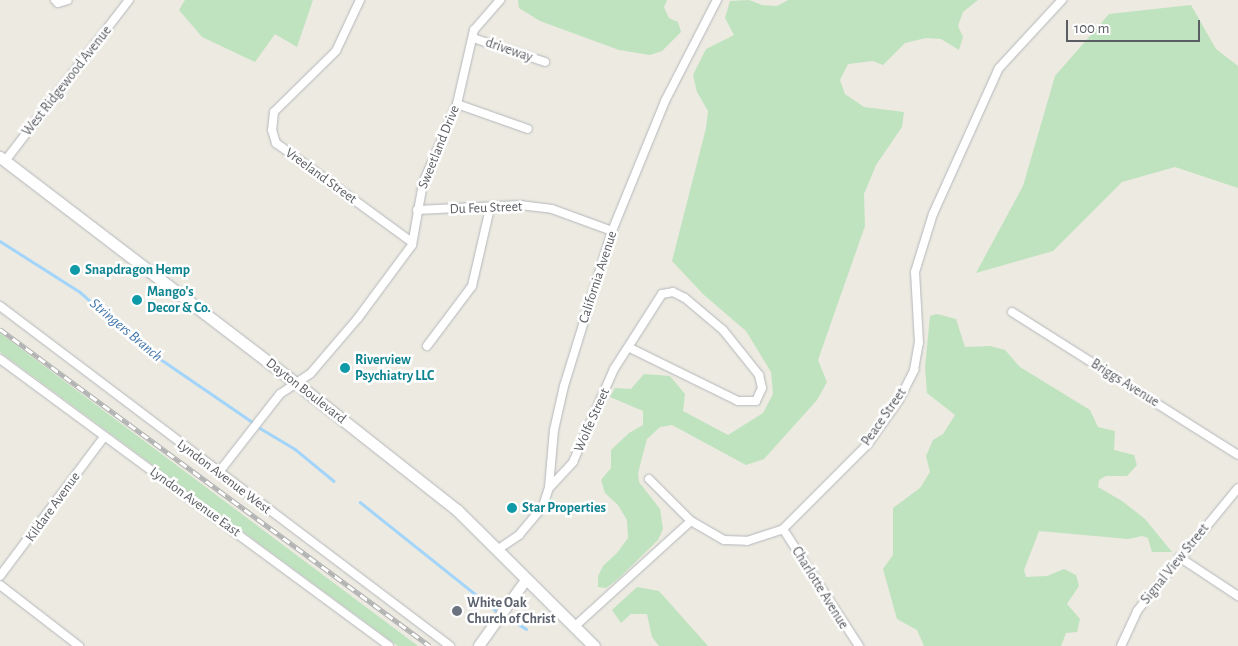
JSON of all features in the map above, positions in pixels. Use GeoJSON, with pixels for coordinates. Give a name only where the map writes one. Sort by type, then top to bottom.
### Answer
{"type":"FeatureCollection","features":[{"type":"Feature","properties":{"kind":"main road","name":"Dayton Boulevard"},"geometry":{"type":"LineString","coordinates":[[3,159],[296,383],[457,510],[594,646]]}},
{"type":"Feature","properties":{"kind":"street"},"geometry":{"type":"LineString","coordinates":[[55,0],[58,3],[68,0]]}},
{"type":"Feature","properties":{"kind":"street","name":"West Ridgewood Avenue"},"geometry":{"type":"LineString","coordinates":[[3,159],[129,0]]}},
{"type":"Feature","properties":{"kind":"street","name":"Vreeland Street"},"geometry":{"type":"LineString","coordinates":[[360,0],[336,52],[274,112],[272,130],[276,143],[412,242]]}},
{"type":"Feature","properties":{"kind":"street","name":"Sweetland Drive"},"geometry":{"type":"LineString","coordinates":[[296,383],[311,373],[361,314],[412,242],[422,183],[457,104],[473,38],[482,19],[500,0]]}},
{"type":"Feature","properties":{"kind":"street","name":"California Avenue"},"geometry":{"type":"LineString","coordinates":[[497,550],[529,524],[543,506],[550,487],[554,430],[564,386],[612,231],[665,102],[716,0]]}},
{"type":"Feature","properties":{"kind":"street","name":"Peace Street"},"geometry":{"type":"LineString","coordinates":[[649,479],[691,521],[724,540],[747,541],[783,529],[868,444],[899,400],[914,370],[919,343],[915,272],[933,214],[999,68],[1062,0]]}},
{"type":"Feature","properties":{"kind":"street","name":"driveway"},"geometry":{"type":"LineString","coordinates":[[473,38],[545,62]]}},
{"type":"Feature","properties":{"kind":"street"},"geometry":{"type":"LineString","coordinates":[[457,104],[528,129]]}},
{"type":"Feature","properties":{"kind":"street","name":"Du Feu Street"},"geometry":{"type":"LineString","coordinates":[[417,210],[490,208],[520,205],[552,209],[612,231]]}},
{"type":"Feature","properties":{"kind":"street"},"geometry":{"type":"LineString","coordinates":[[427,346],[472,286],[490,208]]}},
{"type":"Feature","properties":{"kind":"street","name":"Wolfe Street"},"geometry":{"type":"LineString","coordinates":[[550,487],[573,462],[614,369],[630,348],[662,294],[673,292],[724,330],[759,375],[762,388],[756,401],[738,401],[630,348]]}},
{"type":"Feature","properties":{"kind":"street","name":"Lyndon Avenue West"},"geometry":{"type":"LineString","coordinates":[[0,306],[450,646]]}},
{"type":"Feature","properties":{"kind":"street","name":"Briggs Avenue"},"geometry":{"type":"LineString","coordinates":[[1012,312],[1238,455]]}},
{"type":"Feature","properties":{"kind":"street","name":"Lyndon Avenue East"},"geometry":{"type":"LineString","coordinates":[[0,360],[389,646]]}},
{"type":"Feature","properties":{"kind":"street"},"geometry":{"type":"LineString","coordinates":[[219,472],[280,394],[296,383]]}},
{"type":"Feature","properties":{"kind":"street","name":"Kildare Avenue"},"geometry":{"type":"LineString","coordinates":[[0,576],[104,437]]}},
{"type":"Feature","properties":{"kind":"street","name":"Signal View Street"},"geometry":{"type":"LineString","coordinates":[[1121,646],[1137,610],[1238,488]]}},
{"type":"Feature","properties":{"kind":"street"},"geometry":{"type":"LineString","coordinates":[[574,627],[691,521]]}},
{"type":"Feature","properties":{"kind":"street","name":"Charlotte Avenue"},"geometry":{"type":"LineString","coordinates":[[783,529],[859,646]]}},
{"type":"Feature","properties":{"kind":"street"},"geometry":{"type":"LineString","coordinates":[[1179,557],[1238,596]]}},
{"type":"Feature","properties":{"kind":"street"},"geometry":{"type":"LineString","coordinates":[[479,646],[526,580]]}},
{"type":"Feature","properties":{"kind":"street"},"geometry":{"type":"LineString","coordinates":[[0,585],[79,646]]}},
{"type":"Feature","properties":{"kind":"green space"},"geometry":{"type":"Polygon","coordinates":[[[185,0],[313,0],[297,47],[275,34],[255,62],[202,37],[179,10],[185,0]]]}},
{"type":"Feature","properties":{"kind":"green space"},"geometry":{"type":"Polygon","coordinates":[[[518,0],[667,0],[664,7],[669,18],[678,22],[681,32],[662,51],[650,55],[619,50],[540,21],[519,8],[518,0]]]}},
{"type":"Feature","properties":{"kind":"green space"},"geometry":{"type":"Polygon","coordinates":[[[749,0],[762,5],[777,6],[788,0],[978,0],[963,12],[958,26],[963,37],[959,50],[941,39],[926,38],[905,43],[883,65],[873,61],[848,64],[840,80],[845,94],[864,107],[904,112],[902,127],[876,165],[864,194],[865,226],[818,360],[827,382],[817,400],[764,459],[746,465],[672,425],[660,427],[647,439],[638,473],[639,482],[660,509],[663,529],[658,540],[617,580],[606,588],[598,587],[598,576],[603,566],[617,553],[628,538],[627,520],[618,505],[605,493],[601,480],[611,468],[611,450],[629,433],[643,425],[643,411],[610,397],[615,388],[631,389],[644,374],[670,376],[685,394],[683,411],[728,435],[763,413],[773,394],[771,372],[746,331],[703,294],[672,261],[706,128],[708,111],[697,92],[693,75],[706,49],[734,35],[725,18],[730,1],[749,0]]]}},
{"type":"Feature","properties":{"kind":"green space"},"geometry":{"type":"Polygon","coordinates":[[[1191,5],[1216,49],[1238,66],[1238,188],[1175,167],[1122,182],[1053,251],[976,273],[1023,186],[1055,76],[1109,14],[1191,5]]]}},
{"type":"Feature","properties":{"kind":"green space"},"geometry":{"type":"Polygon","coordinates":[[[937,314],[956,319],[965,347],[990,346],[1005,350],[1020,367],[1090,410],[1098,427],[1115,431],[1114,450],[1134,455],[1137,465],[1127,476],[1106,476],[1099,480],[1098,487],[1122,501],[1145,519],[1172,552],[1152,552],[1148,538],[1142,536],[1128,539],[1039,531],[1024,570],[1026,577],[1047,576],[1064,569],[1076,575],[1079,586],[1067,604],[1080,619],[1077,632],[1066,633],[1061,646],[924,646],[917,630],[897,619],[883,569],[893,555],[893,508],[920,488],[930,472],[926,456],[933,440],[943,434],[955,415],[927,393],[925,367],[930,316],[937,314]]]}},
{"type":"Feature","properties":{"kind":"green space"},"geometry":{"type":"Polygon","coordinates":[[[0,333],[418,646],[398,646],[0,352],[0,333]]]}},
{"type":"Feature","properties":{"kind":"green space"},"geometry":{"type":"Polygon","coordinates":[[[637,587],[659,591],[708,646],[659,646],[652,637],[647,614],[631,614],[621,623],[612,610],[637,587]]]}},
{"type":"Feature","properties":{"kind":"waterway","name":"Stringers Branch"},"geometry":{"type":"LineString","coordinates":[[0,241],[80,292],[140,345],[251,421]]}},
{"type":"Feature","properties":{"kind":"waterway","name":"Stringers Branch"},"geometry":{"type":"LineString","coordinates":[[260,428],[295,449],[334,481]]}},
{"type":"Feature","properties":{"kind":"waterway","name":"Stringers Branch"},"geometry":{"type":"LineString","coordinates":[[360,502],[499,613]]}},
{"type":"Feature","properties":{"kind":"waterway","name":"Stringers Branch"},"geometry":{"type":"LineString","coordinates":[[504,615],[526,629]]}},
{"type":"Feature","properties":{"kind":"railway"},"geometry":{"type":"LineString","coordinates":[[0,329],[430,646]]}},
{"type":"Feature","properties":{"kind":"place","name":"Snapdragon Hemp"},"geometry":{"type":"Point","coordinates":[75,270]}},
{"type":"Feature","properties":{"kind":"place","name":"Mango's Decor & Co."},"geometry":{"type":"Point","coordinates":[137,300]}},
{"type":"Feature","properties":{"kind":"place","name":"Riverview Psychiatry LLC"},"geometry":{"type":"Point","coordinates":[345,368]}},
{"type":"Feature","properties":{"kind":"place","name":"Star Properties"},"geometry":{"type":"Point","coordinates":[512,508]}},
{"type":"Feature","properties":{"kind":"place","name":"White Oak Church of Christ"},"geometry":{"type":"Point","coordinates":[457,611]}}]}
